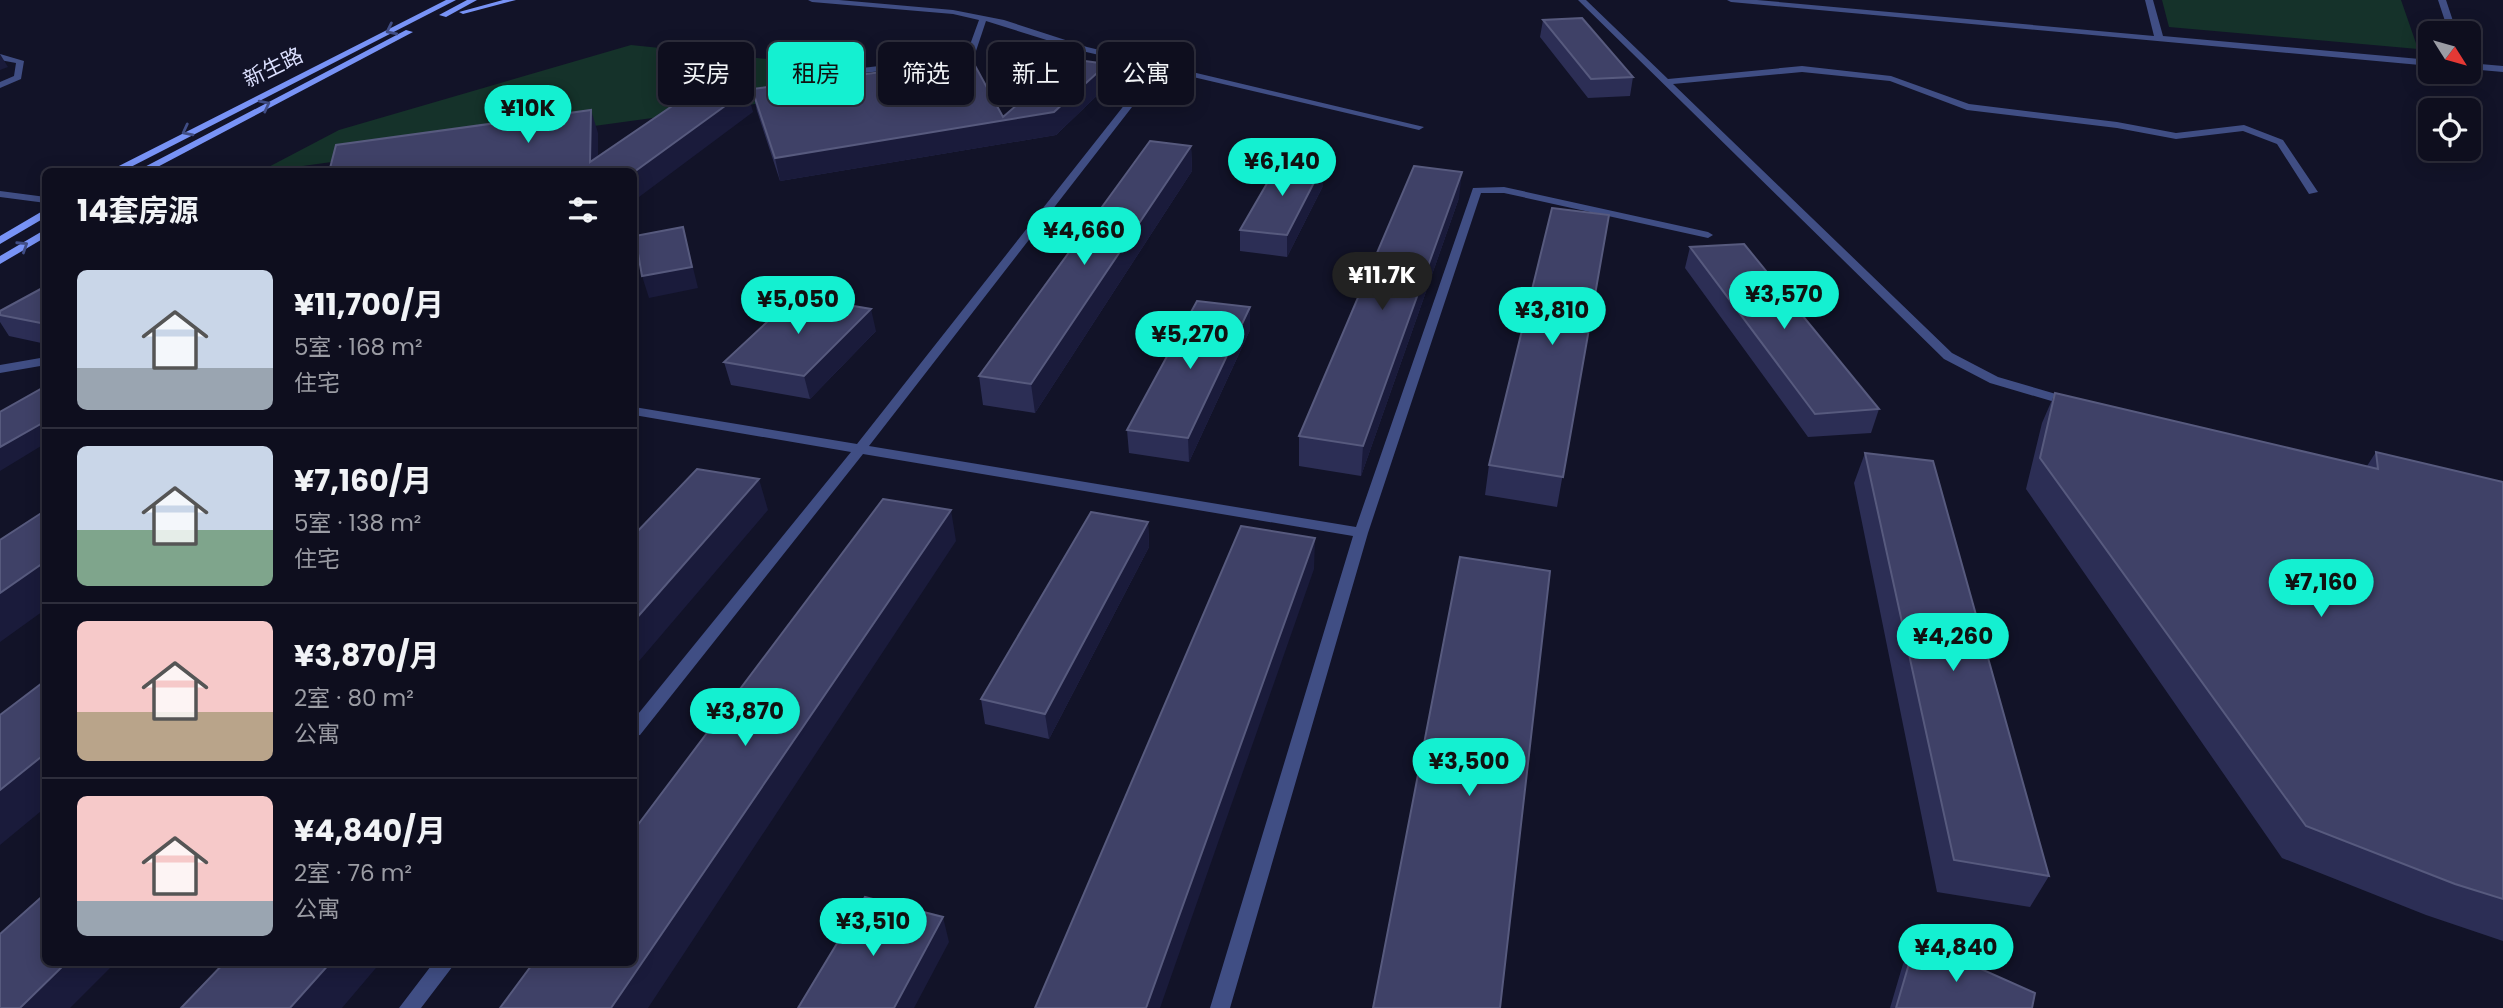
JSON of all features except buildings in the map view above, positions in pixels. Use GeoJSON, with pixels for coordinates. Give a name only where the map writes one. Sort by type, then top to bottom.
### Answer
{"type":"FeatureCollection","features":[{"type":"Feature","properties":{"kind":"main road","name":"新生路"},"geometry":{"type":"LineString","coordinates":[[120,168],[452,0]]}},
{"type":"Feature","properties":{"kind":"main road","name":"新生路"},"geometry":{"type":"LineString","coordinates":[[148,168],[473,0]]}},
{"type":"Feature","properties":{"kind":"main road"},"geometry":{"type":"LineString","coordinates":[[431,21],[512,0]]}},
{"type":"Feature","properties":{"kind":"main road"},"geometry":{"type":"LineString","coordinates":[[0,241],[42,215]]}},
{"type":"Feature","properties":{"kind":"main road"},"geometry":{"type":"LineString","coordinates":[[0,261],[42,235]]}},
{"type":"Feature","properties":{"kind":"street"},"geometry":{"type":"LineString","coordinates":[[812,0],[953,12],[1085,49],[1419,127]]}},
{"type":"Feature","properties":{"kind":"street"},"geometry":{"type":"LineString","coordinates":[[1582,0],[1948,356],[1994,380],[2078,405]]}},
{"type":"Feature","properties":{"kind":"street"},"geometry":{"type":"LineString","coordinates":[[1731,0],[1810,3],[2418,62]]}},
{"type":"Feature","properties":{"kind":"street"},"geometry":{"type":"LineString","coordinates":[[2149,0],[2159,38]]}},
{"type":"Feature","properties":{"kind":"street"},"geometry":{"type":"LineString","coordinates":[[2442,0],[2449,21]]}},
{"type":"Feature","properties":{"kind":"street"},"geometry":{"type":"LineString","coordinates":[[864,70],[958,59],[971,54],[983,19]]}},
{"type":"Feature","properties":{"kind":"street"},"geometry":{"type":"LineString","coordinates":[[0,57],[20,61],[18,77],[0,85]]}},
{"type":"Feature","properties":{"kind":"street"},"geometry":{"type":"LineString","coordinates":[[2482,67],[2503,69]]}},
{"type":"Feature","properties":{"kind":"street"},"geometry":{"type":"LineString","coordinates":[[1665,82],[1802,69],[1891,79],[1967,107],[2117,125],[2176,136],[2244,128],[2280,142],[2313,192]]}},
{"type":"Feature","properties":{"kind":"street"},"geometry":{"type":"LineString","coordinates":[[637,726],[861,449],[1129,105]]}},
{"type":"Feature","properties":{"kind":"street"},"geometry":{"type":"LineString","coordinates":[[1220,1008],[1361,533],[1477,190],[1504,190],[1708,235]]}},
{"type":"Feature","properties":{"kind":"street"},"geometry":{"type":"LineString","coordinates":[[0,194],[42,199]]}},
{"type":"Feature","properties":{"kind":"street"},"geometry":{"type":"LineString","coordinates":[[0,369],[42,362]]}},
{"type":"Feature","properties":{"kind":"street"},"geometry":{"type":"LineString","coordinates":[[637,412],[1361,533]]}},
{"type":"Feature","properties":{"kind":"street"},"geometry":{"type":"LineString","coordinates":[[409,1008],[443,966]]}},
{"type":"Feature","properties":{"kind":"green space"},"geometry":{"type":"Polygon","coordinates":[[[2162,0],[2401,0],[2418,49],[2169,27],[2162,0]]]}},
{"type":"Feature","properties":{"kind":"green space"},"geometry":{"type":"Polygon","coordinates":[[[631,45],[658,48],[658,105],[748,105],[288,168],[267,168],[339,130],[631,45]]]}},
{"type":"Feature","properties":{"kind":"green space"},"geometry":{"type":"Polygon","coordinates":[[[754,58],[768,59],[768,102],[754,104],[754,58]]]}}]}
